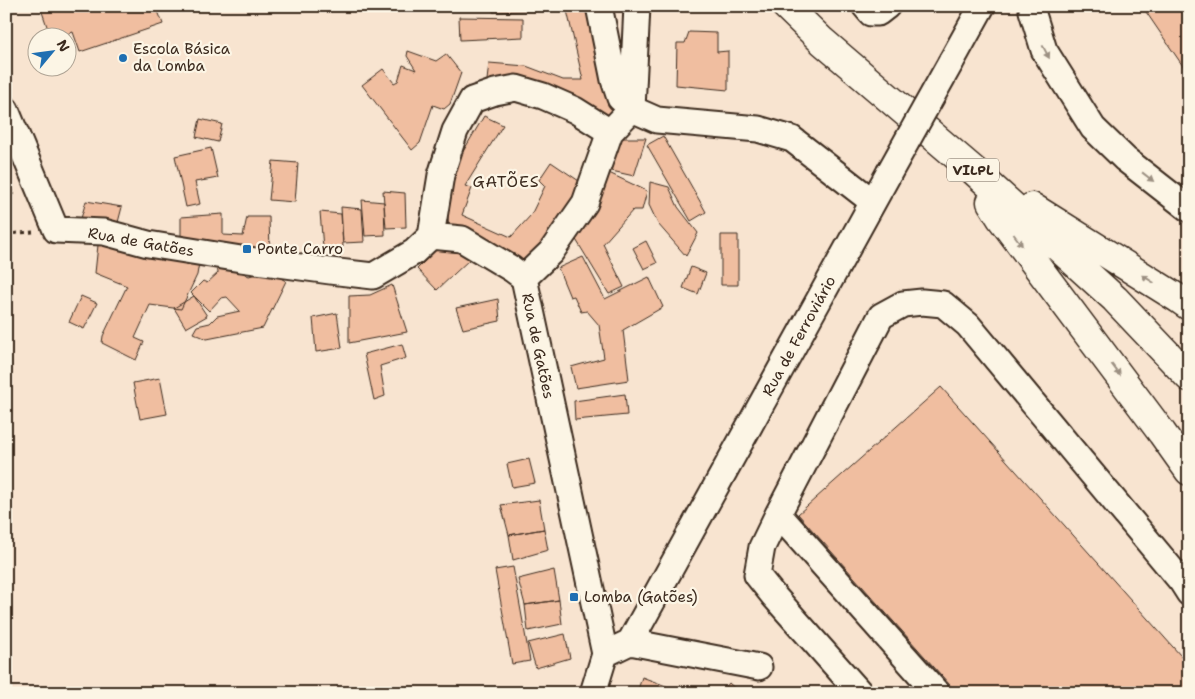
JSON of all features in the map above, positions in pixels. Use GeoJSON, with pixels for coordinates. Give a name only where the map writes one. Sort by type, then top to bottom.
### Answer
{"type":"FeatureCollection","features":[{"type":"Feature","properties":{"kind":"highway","name":"VILPL"},"geometry":{"type":"LineString","coordinates":[[786,6],[822,41],[973,170],[1115,299],[1189,377]]}},
{"type":"Feature","properties":{"kind":"highway"},"geometry":{"type":"LineString","coordinates":[[973,170],[1189,306]]}},
{"type":"Feature","properties":{"kind":"highway"},"geometry":{"type":"LineString","coordinates":[[973,170],[1001,218],[1067,304],[1189,471]]}},
{"type":"Feature","properties":{"kind":"highway","name":"VILPL"},"geometry":{"type":"LineString","coordinates":[[1154,339],[1189,370]]}},
{"type":"Feature","properties":{"kind":"street"},"geometry":{"type":"LineString","coordinates":[[599,6],[614,80],[620,98],[632,109],[657,120],[758,129],[792,139],[873,202]]}},
{"type":"Feature","properties":{"kind":"street"},"geometry":{"type":"LineString","coordinates":[[524,278],[551,252],[585,203],[610,132],[632,109],[637,6]]}},
{"type":"Feature","properties":{"kind":"street"},"geometry":{"type":"LineString","coordinates":[[865,6],[871,13],[878,13],[887,6]]}},
{"type":"Feature","properties":{"kind":"street","name":"Rua de Ferroviário"},"geometry":{"type":"LineString","coordinates":[[630,642],[982,6]]}},
{"type":"Feature","properties":{"kind":"street"},"geometry":{"type":"LineString","coordinates":[[1033,6],[1032,11],[1044,50],[1093,128],[1125,159],[1189,209]]}},
{"type":"Feature","properties":{"kind":"street"},"geometry":{"type":"LineString","coordinates":[[431,236],[441,175],[455,131],[472,100],[495,92],[516,88],[544,96],[575,110],[610,132]]}},
{"type":"Feature","properties":{"kind":"street","name":"Rua de Gatões"},"geometry":{"type":"LineString","coordinates":[[6,110],[56,230],[104,232],[148,244],[241,259],[373,276],[414,252],[431,236],[462,238],[524,278],[605,654],[593,693]]}},
{"type":"Feature","properties":{"kind":"street"},"geometry":{"type":"LineString","coordinates":[[860,693],[757,575],[762,547],[881,316],[903,304],[922,302],[943,304],[968,325],[1182,582],[1189,593]]}},
{"type":"Feature","properties":{"kind":"street","name":"VILPL"},"geometry":{"type":"LineString","coordinates":[[1154,339],[1189,362]]}},
{"type":"Feature","properties":{"kind":"street"},"geometry":{"type":"LineString","coordinates":[[778,514],[936,693]]}},
{"type":"Feature","properties":{"kind":"street"},"geometry":{"type":"LineString","coordinates":[[605,654],[630,642],[759,667]]}},
{"type":"Feature","properties":{"kind":"building"},"geometry":{"type":"Polygon","coordinates":[[[40,6],[156,6],[163,24],[80,52],[78,46],[78,28],[48,28],[40,6]]]}},
{"type":"Feature","properties":{"kind":"building"},"geometry":{"type":"Polygon","coordinates":[[[493,6],[551,6],[551,10],[493,12],[493,6]]]}},
{"type":"Feature","properties":{"kind":"building"},"geometry":{"type":"Polygon","coordinates":[[[566,6],[593,6],[615,119],[486,89],[489,63],[526,66],[563,80],[583,80],[566,6]]]}},
{"type":"Feature","properties":{"kind":"building"},"geometry":{"type":"Polygon","coordinates":[[[1142,6],[1189,6],[1189,75],[1142,6]]]}},
{"type":"Feature","properties":{"kind":"building"},"geometry":{"type":"Polygon","coordinates":[[[459,17],[523,18],[523,37],[460,40],[459,17]]]}},
{"type":"Feature","properties":{"kind":"building"},"geometry":{"type":"Polygon","coordinates":[[[689,32],[717,33],[717,52],[728,51],[728,90],[676,85],[677,43],[685,43],[689,32]]]}},
{"type":"Feature","properties":{"kind":"building"},"geometry":{"type":"Polygon","coordinates":[[[408,51],[436,61],[446,54],[461,73],[450,104],[444,109],[433,105],[420,143],[412,150],[362,85],[383,69],[394,83],[398,81],[403,65],[416,70],[407,56],[408,51]]]}},
{"type":"Feature","properties":{"kind":"building"},"geometry":{"type":"Polygon","coordinates":[[[484,116],[503,125],[465,186],[472,188],[462,215],[511,237],[531,215],[545,186],[539,180],[551,162],[582,183],[525,270],[449,230],[445,182],[484,116]]]}},
{"type":"Feature","properties":{"kind":"building"},"geometry":{"type":"Polygon","coordinates":[[[200,119],[222,124],[218,142],[196,137],[200,119]]]}},
{"type":"Feature","properties":{"kind":"building"},"geometry":{"type":"Polygon","coordinates":[[[663,136],[706,212],[691,221],[647,145],[663,136]]]}},
{"type":"Feature","properties":{"kind":"building"},"geometry":{"type":"Polygon","coordinates":[[[616,138],[646,138],[634,176],[607,170],[616,138]]]}},
{"type":"Feature","properties":{"kind":"building"},"geometry":{"type":"Polygon","coordinates":[[[211,148],[218,178],[195,182],[200,204],[186,207],[175,156],[211,148]]]}},
{"type":"Feature","properties":{"kind":"building"},"geometry":{"type":"Polygon","coordinates":[[[273,161],[298,163],[295,202],[269,200],[273,161]]]}},
{"type":"Feature","properties":{"kind":"building"},"geometry":{"type":"Polygon","coordinates":[[[609,173],[647,191],[642,210],[633,210],[603,244],[624,287],[609,294],[575,238],[609,173]]]}},
{"type":"Feature","properties":{"kind":"building"},"geometry":{"type":"Polygon","coordinates":[[[6,178],[14,194],[6,199],[6,178]]]}},
{"type":"Feature","properties":{"kind":"building"},"geometry":{"type":"Polygon","coordinates":[[[650,182],[669,187],[678,207],[698,233],[686,256],[658,224],[649,205],[650,182]]]}},
{"type":"Feature","properties":{"kind":"building"},"geometry":{"type":"Polygon","coordinates":[[[383,191],[405,193],[406,227],[386,228],[383,191]]]}},
{"type":"Feature","properties":{"kind":"building"},"geometry":{"type":"Polygon","coordinates":[[[362,200],[384,202],[385,235],[365,236],[362,200]]]}},
{"type":"Feature","properties":{"kind":"building"},"geometry":{"type":"Polygon","coordinates":[[[86,201],[122,207],[116,230],[80,222],[86,201]]]}},
{"type":"Feature","properties":{"kind":"building"},"geometry":{"type":"Polygon","coordinates":[[[341,207],[362,209],[364,242],[343,243],[341,207]]]}},
{"type":"Feature","properties":{"kind":"building"},"geometry":{"type":"Polygon","coordinates":[[[320,212],[341,214],[343,247],[323,248],[320,212]]]}},
{"type":"Feature","properties":{"kind":"building"},"geometry":{"type":"Polygon","coordinates":[[[223,214],[223,235],[243,236],[247,217],[269,217],[270,252],[181,243],[181,217],[223,214]]]}},
{"type":"Feature","properties":{"kind":"building"},"geometry":{"type":"Polygon","coordinates":[[[721,235],[738,235],[738,285],[721,285],[721,235]]]}},
{"type":"Feature","properties":{"kind":"building"},"geometry":{"type":"Polygon","coordinates":[[[646,241],[657,263],[644,269],[633,248],[646,241]]]}},
{"type":"Feature","properties":{"kind":"building"},"geometry":{"type":"Polygon","coordinates":[[[443,243],[470,259],[437,290],[417,269],[443,243]]]}},
{"type":"Feature","properties":{"kind":"building"},"geometry":{"type":"Polygon","coordinates":[[[98,245],[200,257],[197,275],[181,309],[150,305],[135,338],[144,342],[136,360],[102,343],[103,336],[127,286],[95,273],[98,245]]]}},
{"type":"Feature","properties":{"kind":"building"},"geometry":{"type":"Polygon","coordinates":[[[583,257],[605,299],[649,277],[663,307],[623,330],[629,380],[576,388],[571,367],[604,358],[599,325],[587,311],[581,312],[574,296],[570,297],[558,268],[583,257]]]}},
{"type":"Feature","properties":{"kind":"building"},"geometry":{"type":"Polygon","coordinates":[[[224,263],[249,276],[267,271],[286,281],[263,328],[207,339],[193,333],[197,326],[210,323],[217,316],[240,311],[227,297],[221,298],[209,311],[191,293],[203,281],[207,283],[218,273],[217,265],[224,263]]]}},
{"type":"Feature","properties":{"kind":"building"},"geometry":{"type":"Polygon","coordinates":[[[691,267],[706,273],[698,294],[683,288],[691,267]]]}},
{"type":"Feature","properties":{"kind":"building"},"geometry":{"type":"Polygon","coordinates":[[[392,285],[407,332],[349,343],[349,296],[370,295],[392,285]]]}},
{"type":"Feature","properties":{"kind":"building"},"geometry":{"type":"Polygon","coordinates":[[[81,296],[97,303],[84,329],[69,322],[81,296]]]}},
{"type":"Feature","properties":{"kind":"building"},"geometry":{"type":"Polygon","coordinates":[[[194,296],[207,316],[186,328],[174,308],[194,296]]]}},
{"type":"Feature","properties":{"kind":"building"},"geometry":{"type":"Polygon","coordinates":[[[498,299],[500,321],[463,329],[456,308],[498,299]]]}},
{"type":"Feature","properties":{"kind":"building"},"geometry":{"type":"Polygon","coordinates":[[[337,313],[342,348],[316,352],[313,318],[337,313]]]}},
{"type":"Feature","properties":{"kind":"building"},"geometry":{"type":"Polygon","coordinates":[[[402,344],[406,358],[380,366],[385,396],[374,400],[364,354],[402,344]]]}},
{"type":"Feature","properties":{"kind":"building"},"geometry":{"type":"Polygon","coordinates":[[[160,378],[167,414],[140,419],[133,383],[160,378]]]}},
{"type":"Feature","properties":{"kind":"building"},"geometry":{"type":"Polygon","coordinates":[[[941,387],[1189,665],[1189,693],[957,693],[798,514],[941,387]]]}},
{"type":"Feature","properties":{"kind":"building"},"geometry":{"type":"Polygon","coordinates":[[[625,394],[627,415],[575,420],[574,401],[625,394]]]}},
{"type":"Feature","properties":{"kind":"building"},"geometry":{"type":"Polygon","coordinates":[[[529,459],[535,483],[512,487],[507,464],[529,459]]]}},
{"type":"Feature","properties":{"kind":"building"},"geometry":{"type":"Polygon","coordinates":[[[539,500],[544,529],[509,535],[501,505],[539,500]]]}},
{"type":"Feature","properties":{"kind":"building"},"geometry":{"type":"Polygon","coordinates":[[[544,529],[548,550],[513,560],[509,535],[544,529]]]}},
{"type":"Feature","properties":{"kind":"building"},"geometry":{"type":"Polygon","coordinates":[[[513,567],[530,661],[512,664],[495,570],[513,567]]]}},
{"type":"Feature","properties":{"kind":"building"},"geometry":{"type":"Polygon","coordinates":[[[554,570],[559,600],[525,605],[518,579],[554,570]]]}},
{"type":"Feature","properties":{"kind":"building"},"geometry":{"type":"Polygon","coordinates":[[[559,600],[562,624],[528,631],[525,605],[559,600]]]}},
{"type":"Feature","properties":{"kind":"building"},"geometry":{"type":"Polygon","coordinates":[[[565,634],[570,658],[536,668],[528,643],[565,634]]]}},
{"type":"Feature","properties":{"kind":"building"},"geometry":{"type":"Polygon","coordinates":[[[642,677],[674,689],[673,693],[637,693],[642,677]]]}},
{"type":"Feature","properties":{"kind":"building"},"geometry":{"type":"Polygon","coordinates":[[[729,683],[740,693],[721,693],[729,683]]]}},
{"type":"Feature","properties":{"kind":"place","name":"Escola Básica da Lomba"},"geometry":{"type":"Point","coordinates":[123,58]}},
{"type":"Feature","properties":{"kind":"place","name":"Ponte Carro"},"geometry":{"type":"Point","coordinates":[247,249]}},
{"type":"Feature","properties":{"kind":"place","name":"Lomba (Gatões)"},"geometry":{"type":"Point","coordinates":[574,597]}},
{"type":"Feature","properties":{"kind":"district","name":"GATÕES"},"geometry":{"type":"Point","coordinates":[506,181]}}]}
